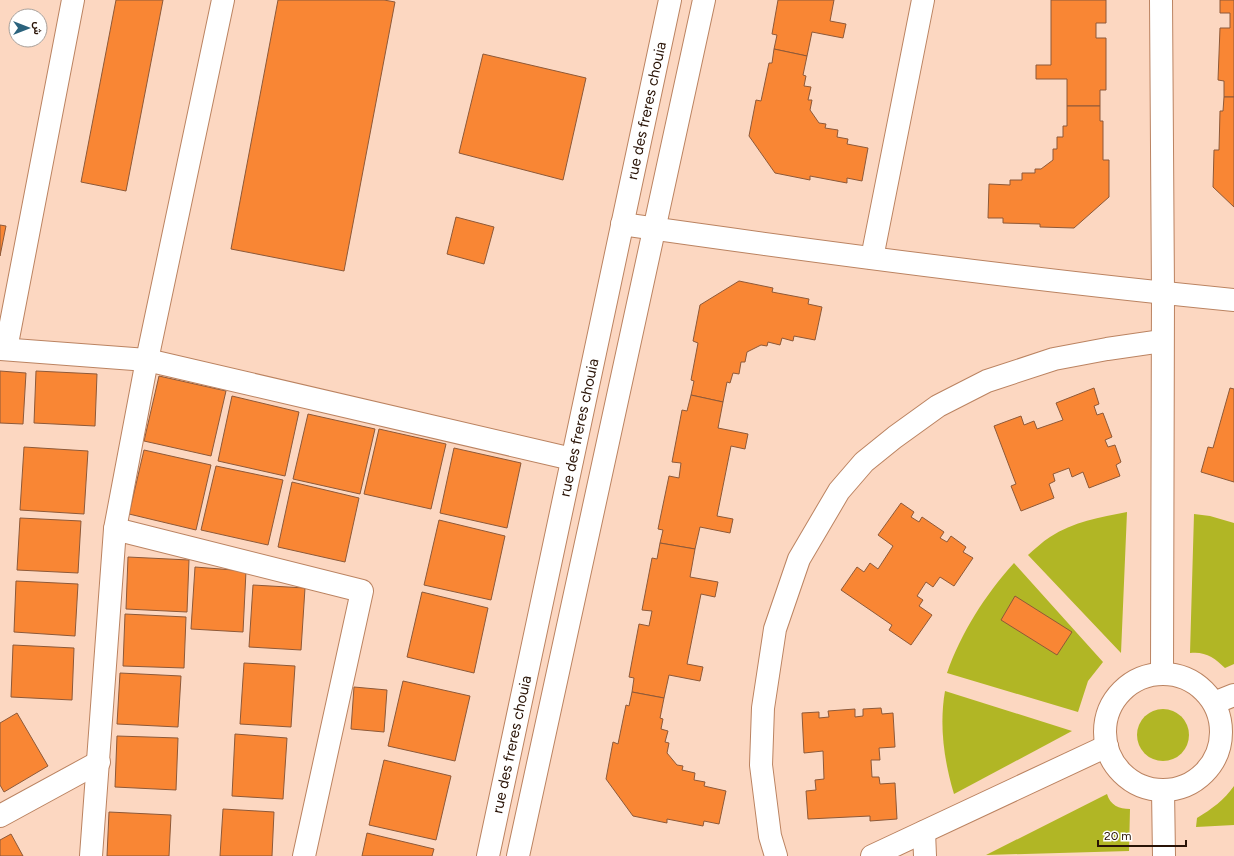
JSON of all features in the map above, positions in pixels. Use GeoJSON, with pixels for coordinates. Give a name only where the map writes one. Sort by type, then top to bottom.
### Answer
{"type":"FeatureCollection","features":[{"type":"Feature","properties":{"kind":"street"},"geometry":{"type":"LineString","coordinates":[[73,0],[3,349],[147,360],[572,459]]}},
{"type":"Feature","properties":{"kind":"street"},"geometry":{"type":"LineString","coordinates":[[91,856],[115,529],[147,360],[223,0]]}},
{"type":"Feature","properties":{"kind":"street","name":"rue des freres chouia"},"geometry":{"type":"LineString","coordinates":[[488,856],[670,0]]}},
{"type":"Feature","properties":{"kind":"street"},"geometry":{"type":"LineString","coordinates":[[518,856],[704,0]]}},
{"type":"Feature","properties":{"kind":"street"},"geometry":{"type":"LineString","coordinates":[[872,258],[923,0]]}},
{"type":"Feature","properties":{"kind":"street"},"geometry":{"type":"LineString","coordinates":[[1161,0],[1163,293],[1162,673]]}},
{"type":"Feature","properties":{"kind":"street"},"geometry":{"type":"LineString","coordinates":[[622,224],[872,258],[1163,293],[1234,300]]}},
{"type":"Feature","properties":{"kind":"street"},"geometry":{"type":"LineString","coordinates":[[776,856],[770,836],[761,765],[763,708],[775,629],[799,559],[839,491],[864,462],[895,437],[938,406],[987,381],[1054,359],[1107,349],[1162,342]]}},
{"type":"Feature","properties":{"kind":"street"},"geometry":{"type":"LineString","coordinates":[[115,529],[362,591],[304,856]]}},
{"type":"Feature","properties":{"kind":"street"},"geometry":{"type":"LineString","coordinates":[[1162,673],[1178,675],[1224,699],[1221,722],[1221,742],[1214,761],[1201,777],[1184,787],[1164,790],[1144,787],[1127,778],[1114,764],[1107,746],[1105,729],[1109,711],[1117,696],[1130,684],[1145,676],[1162,673]]}},
{"type":"Feature","properties":{"kind":"street"},"geometry":{"type":"LineString","coordinates":[[872,856],[1107,746]]}},
{"type":"Feature","properties":{"kind":"street"},"geometry":{"type":"LineString","coordinates":[[0,816],[99,762]]}},
{"type":"Feature","properties":{"kind":"street"},"geometry":{"type":"LineString","coordinates":[[1164,790],[1164,856]]}},
{"type":"Feature","properties":{"kind":"street"},"geometry":{"type":"LineString","coordinates":[[924,832],[925,856]]}},
{"type":"Feature","properties":{"kind":"shaded area"},"geometry":{"type":"Polygon","coordinates":[[[1127,512],[1121,653],[1028,555],[1041,543],[1068,527],[1097,518],[1127,512]]]}},
{"type":"Feature","properties":{"kind":"shaded area"},"geometry":{"type":"Polygon","coordinates":[[[1194,514],[1210,516],[1234,523],[1234,664],[1225,668],[1205,654],[1190,653],[1194,514]]]}},
{"type":"Feature","properties":{"kind":"shaded area"},"geometry":{"type":"Polygon","coordinates":[[[1014,563],[1103,662],[1088,681],[1078,712],[947,673],[959,643],[975,615],[993,588],[1014,563]]]}},
{"type":"Feature","properties":{"kind":"shaded area"},"geometry":{"type":"Polygon","coordinates":[[[945,691],[1072,731],[954,794],[945,756],[942,717],[945,691]]]}},
{"type":"Feature","properties":{"kind":"shaded area"},"geometry":{"type":"Polygon","coordinates":[[[1158,709],[1168,709],[1178,713],[1185,720],[1189,730],[1189,740],[1185,750],[1178,757],[1168,761],[1158,761],[1148,757],[1141,750],[1137,740],[1137,730],[1141,720],[1148,713],[1158,709]]]}},
{"type":"Feature","properties":{"kind":"shaded area"},"geometry":{"type":"Polygon","coordinates":[[[1234,786],[1234,825],[1196,827],[1197,818],[1217,804],[1234,786]]]}},
{"type":"Feature","properties":{"kind":"shaded area"},"geometry":{"type":"Polygon","coordinates":[[[1107,794],[1110,801],[1116,806],[1130,809],[1129,851],[986,855],[1107,794]]]}},
{"type":"Feature","properties":{"kind":"building"},"geometry":{"type":"Polygon","coordinates":[[[116,0],[163,0],[126,191],[81,182],[116,0]]]}},
{"type":"Feature","properties":{"kind":"building"},"geometry":{"type":"Polygon","coordinates":[[[278,0],[384,0],[395,2],[344,271],[231,249],[278,0]]]}},
{"type":"Feature","properties":{"kind":"building"},"geometry":{"type":"Polygon","coordinates":[[[778,0],[834,0],[830,21],[846,24],[843,38],[812,32],[807,56],[774,49],[777,35],[772,34],[778,0]]]}},
{"type":"Feature","properties":{"kind":"building"},"geometry":{"type":"Polygon","coordinates":[[[1051,0],[1106,0],[1106,23],[1096,23],[1096,38],[1106,38],[1106,90],[1100,90],[1100,106],[1067,106],[1067,79],[1036,79],[1036,65],[1051,65],[1051,0]]]}},
{"type":"Feature","properties":{"kind":"building"},"geometry":{"type":"Polygon","coordinates":[[[1220,0],[1234,0],[1234,97],[1224,97],[1224,81],[1218,80],[1220,28],[1230,28],[1230,13],[1220,13],[1220,0]]]}},
{"type":"Feature","properties":{"kind":"building"},"geometry":{"type":"Polygon","coordinates":[[[774,49],[807,56],[803,75],[806,76],[804,86],[811,87],[808,100],[812,100],[810,110],[819,123],[826,124],[825,128],[838,130],[837,137],[848,139],[847,144],[868,148],[862,181],[847,178],[847,183],[810,176],[810,180],[775,173],[749,136],[756,100],[761,101],[769,63],[772,63],[774,49]]]}},
{"type":"Feature","properties":{"kind":"building"},"geometry":{"type":"Polygon","coordinates":[[[483,54],[586,78],[563,180],[459,153],[483,54]]]}},
{"type":"Feature","properties":{"kind":"building"},"geometry":{"type":"Polygon","coordinates":[[[1224,97],[1234,97],[1234,207],[1213,187],[1214,150],[1219,150],[1220,111],[1223,111],[1224,97]]]}},
{"type":"Feature","properties":{"kind":"building"},"geometry":{"type":"Polygon","coordinates":[[[1067,106],[1100,106],[1100,121],[1103,121],[1103,160],[1109,160],[1109,197],[1074,228],[1040,227],[1040,224],[1003,223],[1003,218],[988,218],[989,184],[1010,185],[1010,180],[1022,180],[1022,173],[1035,173],[1035,169],[1041,169],[1053,160],[1053,149],[1057,149],[1057,137],[1063,137],[1063,126],[1067,126],[1067,106]]]}},
{"type":"Feature","properties":{"kind":"building"},"geometry":{"type":"Polygon","coordinates":[[[456,217],[494,227],[484,264],[447,254],[456,217]]]}},
{"type":"Feature","properties":{"kind":"building"},"geometry":{"type":"Polygon","coordinates":[[[0,225],[6,226],[0,256],[0,225]]]}},
{"type":"Feature","properties":{"kind":"building"},"geometry":{"type":"Polygon","coordinates":[[[739,281],[773,288],[772,292],[809,299],[808,304],[822,307],[815,340],[794,336],[793,341],[782,338],[780,345],[768,342],[767,346],[761,345],[747,352],[745,362],[741,362],[739,374],[733,373],[730,383],[727,382],[723,402],[691,395],[694,381],[691,380],[698,343],[693,341],[700,305],[739,281]]]}},
{"type":"Feature","properties":{"kind":"building"},"geometry":{"type":"Polygon","coordinates":[[[0,371],[26,373],[23,424],[0,423],[0,371]]]}},
{"type":"Feature","properties":{"kind":"building"},"geometry":{"type":"Polygon","coordinates":[[[36,371],[97,374],[95,426],[34,423],[36,371]]]}},
{"type":"Feature","properties":{"kind":"building"},"geometry":{"type":"Polygon","coordinates":[[[159,376],[226,391],[211,456],[144,441],[159,376]]]}},
{"type":"Feature","properties":{"kind":"building"},"geometry":{"type":"Polygon","coordinates":[[[1094,388],[1099,404],[1094,406],[1097,415],[1103,413],[1112,437],[1105,440],[1108,447],[1115,445],[1121,462],[1116,465],[1120,476],[1089,488],[1083,472],[1072,477],[1069,468],[1053,474],[1055,481],[1049,484],[1054,498],[1021,511],[1011,486],[1016,484],[994,426],[1021,416],[1024,425],[1034,421],[1037,429],[1063,420],[1056,403],[1094,388]]]}},
{"type":"Feature","properties":{"kind":"building"},"geometry":{"type":"Polygon","coordinates":[[[1230,388],[1234,389],[1234,482],[1201,472],[1208,447],[1213,448],[1230,388]]]}},
{"type":"Feature","properties":{"kind":"building"},"geometry":{"type":"Polygon","coordinates":[[[691,395],[723,402],[718,428],[748,434],[745,449],[731,446],[717,516],[733,519],[730,533],[700,527],[695,549],[660,543],[663,530],[658,529],[669,476],[679,478],[681,463],[672,462],[682,410],[687,411],[691,395]]]}},
{"type":"Feature","properties":{"kind":"building"},"geometry":{"type":"Polygon","coordinates":[[[232,396],[299,412],[285,476],[218,461],[232,396]]]}},
{"type":"Feature","properties":{"kind":"building"},"geometry":{"type":"Polygon","coordinates":[[[308,414],[375,429],[360,494],[293,479],[308,414]]]}},
{"type":"Feature","properties":{"kind":"building"},"geometry":{"type":"Polygon","coordinates":[[[379,429],[446,444],[431,509],[364,494],[379,429]]]}},
{"type":"Feature","properties":{"kind":"building"},"geometry":{"type":"Polygon","coordinates":[[[24,447],[88,451],[84,514],[20,510],[24,447]]]}},
{"type":"Feature","properties":{"kind":"building"},"geometry":{"type":"Polygon","coordinates":[[[454,448],[521,463],[507,528],[440,513],[454,448]]]}},
{"type":"Feature","properties":{"kind":"building"},"geometry":{"type":"Polygon","coordinates":[[[144,450],[211,465],[196,530],[129,514],[144,450]]]}},
{"type":"Feature","properties":{"kind":"building"},"geometry":{"type":"Polygon","coordinates":[[[216,466],[283,480],[268,545],[201,530],[216,466]]]}},
{"type":"Feature","properties":{"kind":"building"},"geometry":{"type":"Polygon","coordinates":[[[292,482],[359,498],[345,562],[278,547],[292,482]]]}},
{"type":"Feature","properties":{"kind":"building"},"geometry":{"type":"Polygon","coordinates":[[[901,503],[914,512],[911,517],[919,522],[922,517],[944,532],[940,538],[947,542],[951,536],[966,547],[963,552],[973,558],[954,586],[940,577],[933,587],[926,582],[917,596],[923,600],[919,606],[932,615],[911,645],[889,630],[892,625],[841,590],[857,567],[864,572],[870,563],[878,569],[893,546],[878,535],[901,503]]]}},
{"type":"Feature","properties":{"kind":"building"},"geometry":{"type":"Polygon","coordinates":[[[20,518],[81,521],[78,573],[17,570],[20,518]]]}},
{"type":"Feature","properties":{"kind":"building"},"geometry":{"type":"Polygon","coordinates":[[[439,520],[505,536],[491,600],[424,585],[439,520]]]}},
{"type":"Feature","properties":{"kind":"building"},"geometry":{"type":"Polygon","coordinates":[[[660,543],[695,549],[690,577],[718,582],[715,597],[701,594],[687,664],[703,667],[700,681],[669,675],[664,698],[632,692],[634,678],[629,677],[639,624],[649,626],[652,611],[642,610],[652,558],[657,559],[660,543]]]}},
{"type":"Feature","properties":{"kind":"building"},"geometry":{"type":"Polygon","coordinates":[[[128,557],[189,560],[187,612],[126,609],[128,557]]]}},
{"type":"Feature","properties":{"kind":"building"},"geometry":{"type":"Polygon","coordinates":[[[195,567],[246,571],[243,632],[191,629],[195,567]]]}},
{"type":"Feature","properties":{"kind":"building"},"geometry":{"type":"Polygon","coordinates":[[[16,581],[78,584],[75,636],[14,632],[16,581]]]}},
{"type":"Feature","properties":{"kind":"building"},"geometry":{"type":"Polygon","coordinates":[[[253,585],[305,588],[301,650],[249,647],[253,585]]]}},
{"type":"Feature","properties":{"kind":"building"},"geometry":{"type":"Polygon","coordinates":[[[422,592],[488,608],[474,673],[407,657],[422,592]]]}},
{"type":"Feature","properties":{"kind":"building"},"geometry":{"type":"Polygon","coordinates":[[[1015,596],[1072,632],[1057,655],[1001,620],[1015,596]]]}},
{"type":"Feature","properties":{"kind":"building"},"geometry":{"type":"Polygon","coordinates":[[[125,614],[186,617],[184,668],[123,666],[125,614]]]}},
{"type":"Feature","properties":{"kind":"building"},"geometry":{"type":"Polygon","coordinates":[[[13,645],[74,648],[72,700],[11,697],[13,645]]]}},
{"type":"Feature","properties":{"kind":"building"},"geometry":{"type":"Polygon","coordinates":[[[244,663],[295,666],[291,727],[240,724],[244,663]]]}},
{"type":"Feature","properties":{"kind":"building"},"geometry":{"type":"Polygon","coordinates":[[[120,673],[181,676],[178,727],[117,724],[120,673]]]}},
{"type":"Feature","properties":{"kind":"building"},"geometry":{"type":"Polygon","coordinates":[[[403,681],[470,696],[455,761],[388,746],[403,681]]]}},
{"type":"Feature","properties":{"kind":"building"},"geometry":{"type":"Polygon","coordinates":[[[354,687],[387,690],[384,732],[351,729],[354,687]]]}},
{"type":"Feature","properties":{"kind":"building"},"geometry":{"type":"Polygon","coordinates":[[[632,692],[664,698],[660,718],[663,719],[661,729],[668,731],[665,742],[669,743],[667,753],[677,765],[683,766],[682,770],[695,773],[694,780],[705,782],[704,786],[726,791],[719,824],[704,821],[703,826],[667,819],[667,823],[633,816],[606,779],[613,742],[618,744],[626,705],[629,706],[632,692]]]}},
{"type":"Feature","properties":{"kind":"building"},"geometry":{"type":"Polygon","coordinates":[[[881,708],[882,714],[893,713],[895,747],[879,748],[880,760],[871,760],[872,777],[879,777],[880,784],[895,783],[897,819],[870,821],[870,816],[808,819],[806,791],[816,790],[815,780],[824,779],[823,751],[804,753],[802,713],[819,712],[819,718],[829,717],[828,711],[855,709],[855,717],[863,716],[863,709],[881,708]]]}},
{"type":"Feature","properties":{"kind":"building"},"geometry":{"type":"Polygon","coordinates":[[[17,713],[48,766],[4,792],[0,785],[0,723],[17,713]]]}},
{"type":"Feature","properties":{"kind":"building"},"geometry":{"type":"Polygon","coordinates":[[[235,734],[287,738],[283,799],[232,796],[235,734]]]}},
{"type":"Feature","properties":{"kind":"building"},"geometry":{"type":"Polygon","coordinates":[[[117,736],[178,738],[176,790],[115,787],[117,736]]]}},
{"type":"Feature","properties":{"kind":"building"},"geometry":{"type":"Polygon","coordinates":[[[384,760],[451,776],[436,840],[369,825],[384,760]]]}},
{"type":"Feature","properties":{"kind":"building"},"geometry":{"type":"Polygon","coordinates":[[[223,809],[274,812],[272,856],[220,856],[223,809]]]}},
{"type":"Feature","properties":{"kind":"building"},"geometry":{"type":"Polygon","coordinates":[[[109,812],[171,815],[169,856],[107,856],[109,812]]]}},
{"type":"Feature","properties":{"kind":"building"},"geometry":{"type":"Polygon","coordinates":[[[367,833],[434,849],[432,856],[362,856],[367,833]]]}},
{"type":"Feature","properties":{"kind":"building"},"geometry":{"type":"Polygon","coordinates":[[[11,834],[23,856],[0,856],[0,840],[11,834]]]}}]}
